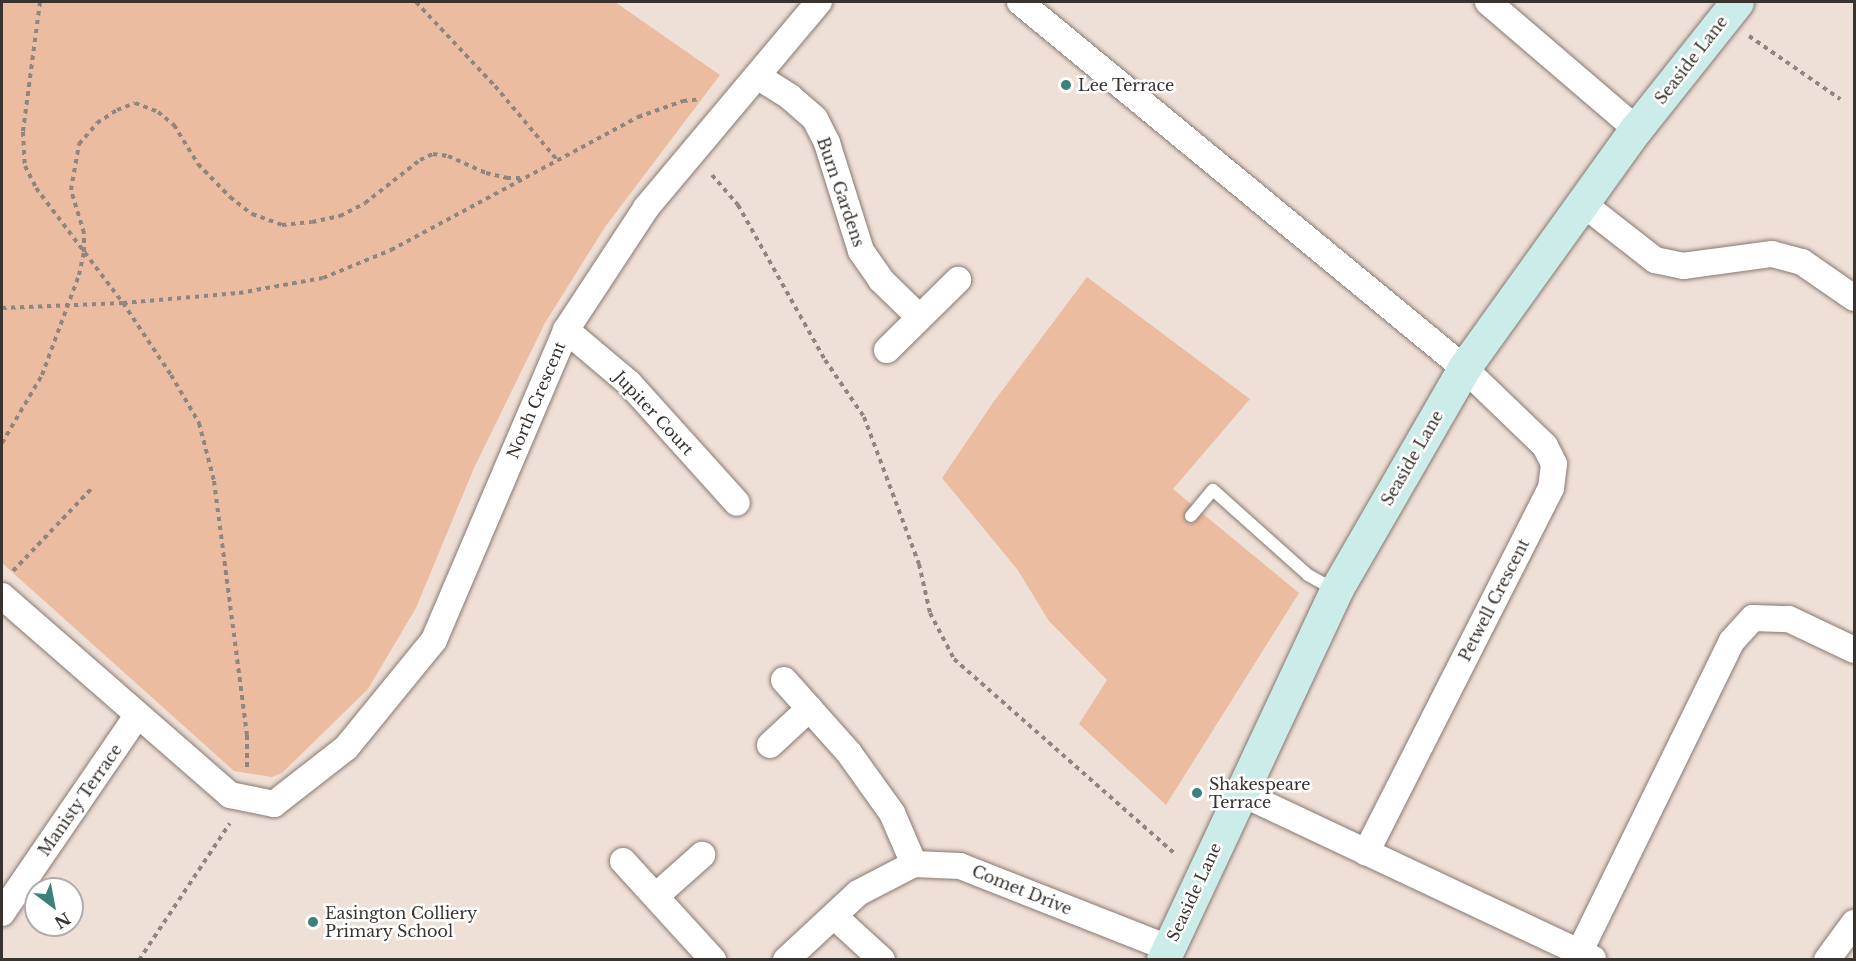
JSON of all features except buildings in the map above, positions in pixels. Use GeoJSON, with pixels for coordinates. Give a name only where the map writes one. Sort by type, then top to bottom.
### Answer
{"type":"FeatureCollection","features":[{"type":"Feature","properties":{"kind":"main road","name":"Seaside Lane"},"geometry":{"type":"LineString","coordinates":[[1165,954],[1336,591],[1464,368],[1636,129],[1731,10]]}},
{"type":"Feature","properties":{"kind":"street","name":"North Crescent"},"geometry":{"type":"LineString","coordinates":[[247,798],[274,804],[346,748],[434,640],[566,330],[646,208],[819,2]]}},
{"type":"Feature","properties":{"kind":"street","name":"Petwell Crescent"},"geometry":{"type":"LineString","coordinates":[[1020,2],[1464,368],[1545,446],[1554,464],[1551,488],[1366,853]]}},
{"type":"Feature","properties":{"kind":"street"},"geometry":{"type":"LineString","coordinates":[[1488,2],[1636,129]]}},
{"type":"Feature","properties":{"kind":"street","name":"Burn Gardens"},"geometry":{"type":"LineString","coordinates":[[750,85],[790,97],[814,119],[827,143],[861,251],[881,280],[918,316]]}},
{"type":"Feature","properties":{"kind":"street"},"geometry":{"type":"LineString","coordinates":[[1582,203],[1655,260],[1683,266],[1772,254],[1802,262],[1854,298]]}},
{"type":"Feature","properties":{"kind":"street"},"geometry":{"type":"LineString","coordinates":[[886,350],[918,316],[958,280]]}},
{"type":"Feature","properties":{"kind":"street","name":"Jupiter Court"},"geometry":{"type":"LineString","coordinates":[[566,330],[628,383],[737,503]]}},
{"type":"Feature","properties":{"kind":"street"},"geometry":{"type":"LineString","coordinates":[[6,586],[137,716],[230,795],[247,798]]}},
{"type":"Feature","properties":{"kind":"street"},"geometry":{"type":"LineString","coordinates":[[1241,793],[1586,956],[1731,641],[1753,618],[1789,619],[1854,650]]}},
{"type":"Feature","properties":{"kind":"street"},"geometry":{"type":"LineString","coordinates":[[784,680],[849,753],[892,813],[914,864],[858,893],[786,960]]}},
{"type":"Feature","properties":{"kind":"street"},"geometry":{"type":"LineString","coordinates":[[770,745],[810,708]]}},
{"type":"Feature","properties":{"kind":"street","name":"Manisty Terrace"},"geometry":{"type":"LineString","coordinates":[[2,913],[137,716]]}},
{"type":"Feature","properties":{"kind":"street"},"geometry":{"type":"LineString","coordinates":[[656,897],[702,855]]}},
{"type":"Feature","properties":{"kind":"street"},"geometry":{"type":"LineString","coordinates":[[623,861],[713,960]]}},
{"type":"Feature","properties":{"kind":"street","name":"Comet Drive"},"geometry":{"type":"LineString","coordinates":[[914,864],[960,866],[1165,954]]}},
{"type":"Feature","properties":{"kind":"street"},"geometry":{"type":"LineString","coordinates":[[834,916],[882,960]]}},
{"type":"Feature","properties":{"kind":"street"},"geometry":{"type":"LineString","coordinates":[[1827,960],[1854,923]]}},
{"type":"Feature","properties":{"kind":"lane"},"geometry":{"type":"LineString","coordinates":[[1191,516],[1213,490],[1308,575],[1336,591]]}},
{"type":"Feature","properties":{"kind":"path"},"geometry":{"type":"LineString","coordinates":[[40,2],[23,132],[25,166],[36,188],[123,303],[171,375],[199,423],[214,481],[247,735],[247,798],[139,960]]}},
{"type":"Feature","properties":{"kind":"path"},"geometry":{"type":"LineString","coordinates":[[416,2],[495,86],[558,161]]}},
{"type":"Feature","properties":{"kind":"path"},"geometry":{"type":"LineString","coordinates":[[1731,10],[1840,99]]}},
{"type":"Feature","properties":{"kind":"path"},"geometry":{"type":"LineString","coordinates":[[2,308],[123,303],[239,293],[323,278],[391,250],[638,117],[683,101],[750,85]]}},
{"type":"Feature","properties":{"kind":"path"},"geometry":{"type":"LineString","coordinates":[[2,443],[42,375],[66,304],[79,275],[84,252],[84,233],[71,190],[79,144],[97,123],[117,110],[135,104],[158,112],[174,125],[198,164],[230,197],[252,214],[282,225],[340,216],[365,202],[420,160],[433,154],[448,156],[486,173],[507,178],[525,178]]}},
{"type":"Feature","properties":{"kind":"path"},"geometry":{"type":"LineString","coordinates":[[693,152],[738,206],[825,360],[864,417],[919,564],[930,613],[954,659],[1202,877]]}},
{"type":"Feature","properties":{"kind":"path"},"geometry":{"type":"LineString","coordinates":[[6,586],[91,489]]}},
{"type":"Feature","properties":{"kind":"shaded area"},"geometry":{"type":"Polygon","coordinates":[[[2,2],[615,2],[720,75],[605,227],[545,323],[474,468],[416,608],[368,689],[282,773],[272,777],[234,771],[2,563],[2,2]]]}},
{"type":"Feature","properties":{"kind":"shaded area"},"geometry":{"type":"Polygon","coordinates":[[[1087,277],[1250,399],[1173,489],[1299,593],[1166,805],[1079,724],[1107,680],[1049,621],[1017,569],[942,478],[992,404],[1087,277]]]}},
{"type":"Feature","properties":{"kind":"place","name":"Lee Terrace"},"geometry":{"type":"Point","coordinates":[1066,85]}},
{"type":"Feature","properties":{"kind":"place","name":"Shakespeare Terrace"},"geometry":{"type":"Point","coordinates":[1197,793]}},
{"type":"Feature","properties":{"kind":"place","name":"Easington Colliery Primary School"},"geometry":{"type":"Point","coordinates":[313,922]}}]}
